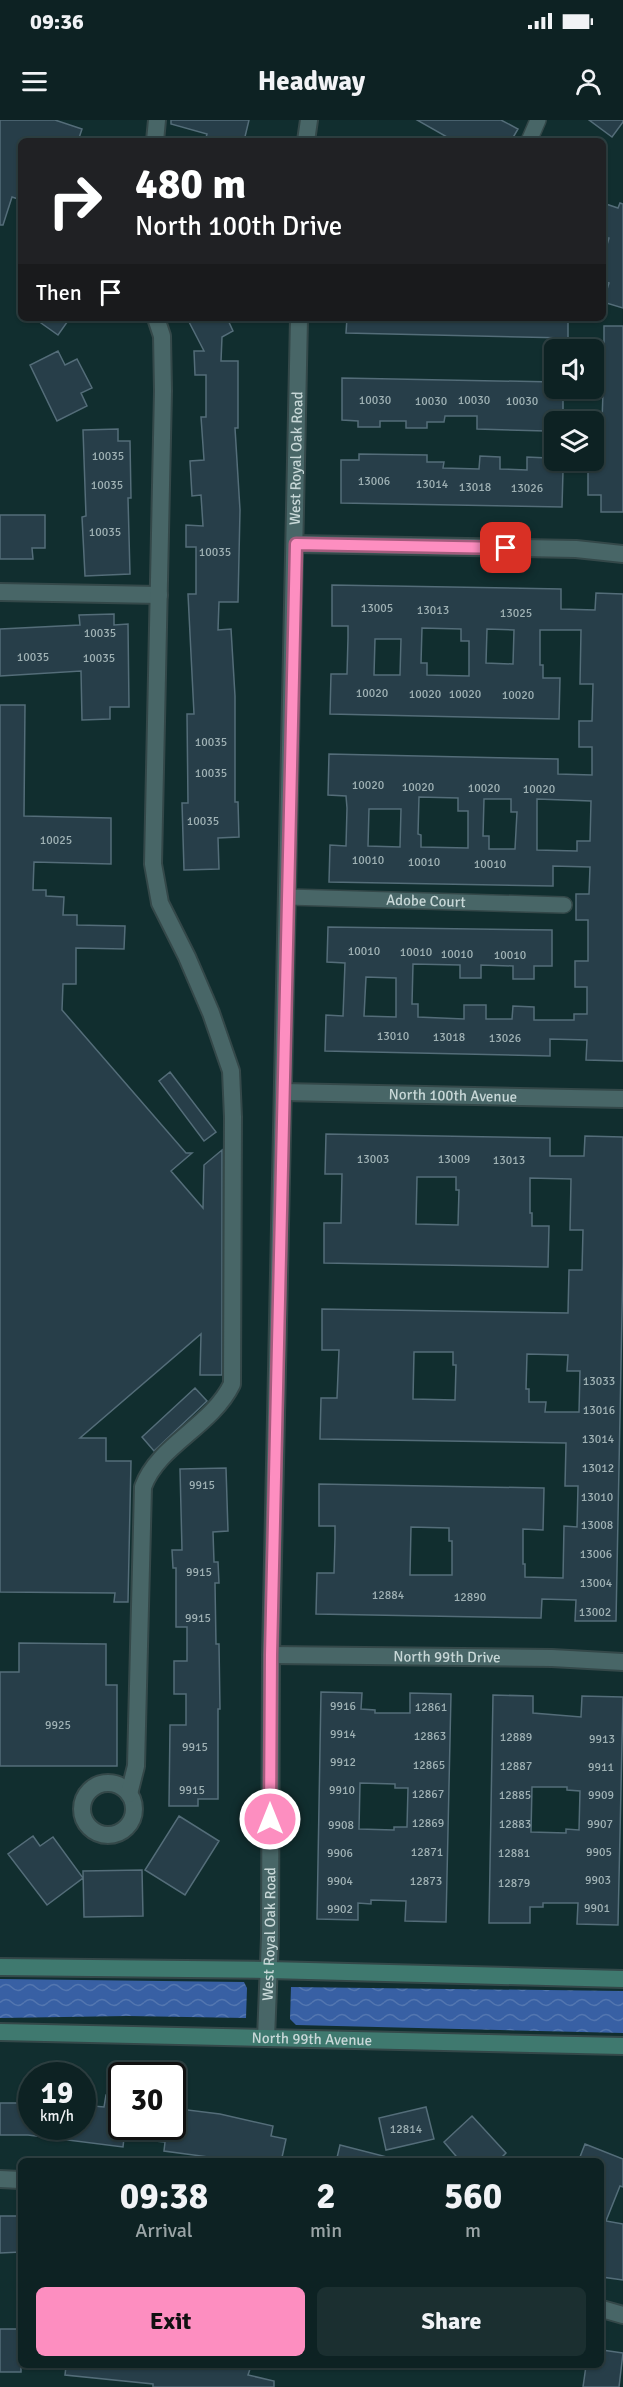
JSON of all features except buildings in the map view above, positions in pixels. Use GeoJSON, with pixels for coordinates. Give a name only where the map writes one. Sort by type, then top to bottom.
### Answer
{"type":"FeatureCollection","features":[{"type":"Feature","properties":{"kind":"main road"},"geometry":{"type":"LineString","coordinates":[[0,1967],[269,1970],[623,1979]]}},
{"type":"Feature","properties":{"kind":"main road","name":"North 99th Avenue"},"geometry":{"type":"LineString","coordinates":[[0,2032],[623,2046]]}},
{"type":"Feature","properties":{"kind":"street"},"geometry":{"type":"LineString","coordinates":[[155,138],[157,120]]}},
{"type":"Feature","properties":{"kind":"street"},"geometry":{"type":"LineString","coordinates":[[306,138],[309,120]]}},
{"type":"Feature","properties":{"kind":"street"},"geometry":{"type":"LineString","coordinates":[[530,138],[538,120]]}},
{"type":"Feature","properties":{"kind":"street"},"geometry":{"type":"LineString","coordinates":[[129,1794],[136,1766],[143,1487],[148,1474],[160,1459],[209,1417],[224,1400],[232,1384],[233,1117],[231,1071],[188,957],[160,903],[153,864],[162,336],[157,321]]}},
{"type":"Feature","properties":{"kind":"street","name":"West Royal Oak Road"},"geometry":{"type":"LineString","coordinates":[[266,2038],[269,1970],[271,1655],[299,321]]}},
{"type":"Feature","properties":{"kind":"street"},"geometry":{"type":"LineString","coordinates":[[296,544],[576,549],[623,554]]}},
{"type":"Feature","properties":{"kind":"street"},"geometry":{"type":"LineString","coordinates":[[0,592],[159,595]]}},
{"type":"Feature","properties":{"kind":"street","name":"Adobe Court"},"geometry":{"type":"LineString","coordinates":[[288,897],[564,904]]}},
{"type":"Feature","properties":{"kind":"street","name":"North 100th Avenue"},"geometry":{"type":"LineString","coordinates":[[283,1092],[623,1099]]}},
{"type":"Feature","properties":{"kind":"street","name":"North 99th Drive"},"geometry":{"type":"LineString","coordinates":[[271,1655],[552,1658],[623,1662]]}},
{"type":"Feature","properties":{"kind":"street"},"geometry":{"type":"LineString","coordinates":[[0,2179],[18,2181]]}},
{"type":"Feature","properties":{"kind":"street"},"geometry":{"type":"LineString","coordinates":[[604,2310],[623,2315]]}},
{"type":"Feature","properties":{"kind":"water"},"geometry":{"type":"Polygon","coordinates":[[[0,1979],[244,1982],[247,1988],[246,2018],[128,2016],[0,2018],[0,1979]]]}},
{"type":"Feature","properties":{"kind":"water"},"geometry":{"type":"Polygon","coordinates":[[[291,1987],[623,1991],[623,2033],[296,2025],[290,2019],[291,1987]]]}},
{"type":"Feature","properties":{"kind":"route"},"geometry":{"type":"LineString","coordinates":[[270,1819],[271,1655],[296,544],[506,548]]}}]}
